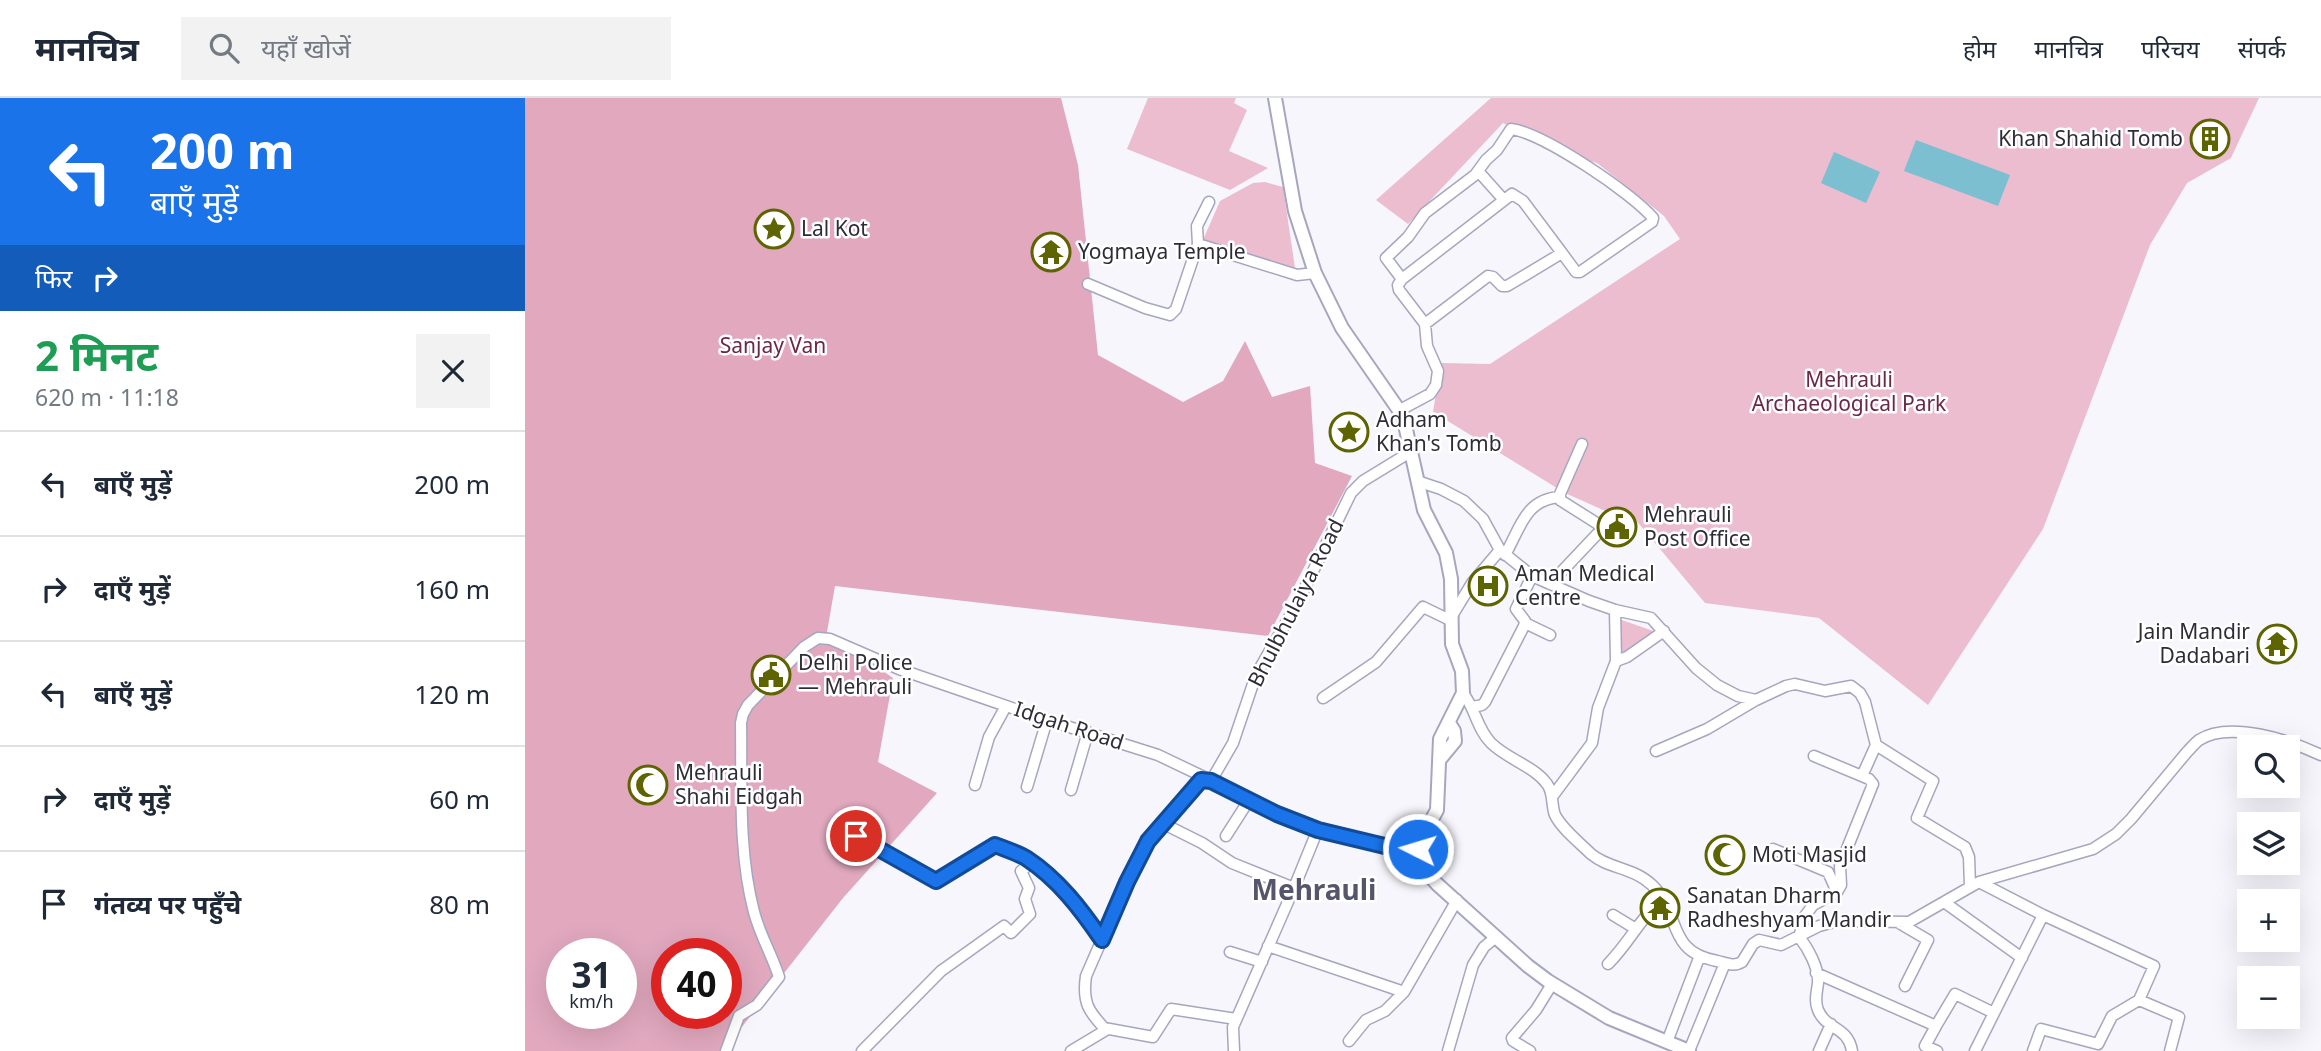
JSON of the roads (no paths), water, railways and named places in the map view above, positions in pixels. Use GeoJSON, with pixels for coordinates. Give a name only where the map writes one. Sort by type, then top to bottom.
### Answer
{"type":"FeatureCollection","features":[{"type":"Feature","properties":{"kind":"street"},"geometry":{"type":"LineString","coordinates":[[1275,98],[1295,211],[1315,273],[1342,328],[1402,415],[1428,522],[1446,553],[1451,579],[1452,644],[1462,671],[1463,693],[1449,723],[1454,731],[1455,741],[1441,758],[1437,810],[1420,841],[1418,854],[1422,867],[1528,966],[1552,984],[1609,1018],[1689,1051],[1725,963]]}},
{"type":"Feature","properties":{"kind":"street"},"geometry":{"type":"LineString","coordinates":[[1402,279],[1386,258],[1408,237],[1425,213],[1478,171],[1511,129],[1546,143],[1605,178],[1653,218],[1652,222],[1580,272],[1576,272],[1518,196],[1512,194],[1503,199],[1478,222],[1402,279],[1398,285],[1425,324],[1427,346],[1438,367],[1436,385],[1426,398],[1402,415]]}},
{"type":"Feature","properties":{"kind":"street"},"geometry":{"type":"LineString","coordinates":[[1478,171],[1503,199]]}},
{"type":"Feature","properties":{"kind":"street"},"geometry":{"type":"LineString","coordinates":[[1088,284],[1145,308],[1170,315],[1175,309],[1198,244],[1197,226],[1209,202]]}},
{"type":"Feature","properties":{"kind":"street"},"geometry":{"type":"LineString","coordinates":[[1198,244],[1297,275],[1315,273]]}},
{"type":"Feature","properties":{"kind":"street"},"geometry":{"type":"LineString","coordinates":[[1425,324],[1488,276],[1493,276],[1502,286],[1507,286],[1562,253]]}},
{"type":"Feature","properties":{"kind":"street"},"geometry":{"type":"LineString","coordinates":[[1549,584],[1601,530],[1598,524],[1562,502],[1560,497],[1582,444]]}},
{"type":"Feature","properties":{"kind":"street","name":"Bhulbhulaiya Road"},"geometry":{"type":"LineString","coordinates":[[1104,1028],[1091,1013],[1085,992],[1086,976],[1140,855],[1162,823],[1177,810],[1197,783],[1208,780],[1233,743],[1255,676],[1299,600],[1351,493],[1363,481],[1412,451]]}},
{"type":"Feature","properties":{"kind":"street"},"geometry":{"type":"LineString","coordinates":[[1417,481],[1464,501],[1483,519],[1502,552],[1532,576],[1615,610],[1651,618],[1681,653],[1717,685],[1738,696],[1756,700]]}},
{"type":"Feature","properties":{"kind":"street"},"geometry":{"type":"LineString","coordinates":[[1452,618],[1472,583],[1502,552],[1532,507],[1542,499],[1560,497]]}},
{"type":"Feature","properties":{"kind":"street"},"geometry":{"type":"LineString","coordinates":[[1532,576],[1516,608],[1525,623],[1550,635]]}},
{"type":"Feature","properties":{"kind":"street"},"geometry":{"type":"LineString","coordinates":[[1323,698],[1376,662],[1423,607],[1452,618]]}},
{"type":"Feature","properties":{"kind":"street"},"geometry":{"type":"LineString","coordinates":[[1552,797],[1592,743],[1598,708],[1616,661],[1615,610]]}},
{"type":"Feature","properties":{"kind":"street"},"geometry":{"type":"LineString","coordinates":[[1473,708],[1485,702],[1525,623]]}},
{"type":"Feature","properties":{"kind":"street"},"geometry":{"type":"LineString","coordinates":[[1616,661],[1627,657],[1664,631]]}},
{"type":"Feature","properties":{"kind":"street","name":"Idgah Road"},"geometry":{"type":"LineString","coordinates":[[726,1051],[739,1016],[757,1005],[779,977],[760,933],[749,888],[744,833],[743,714],[757,695],[804,648],[823,637],[899,669],[1158,755],[1249,800],[1318,830],[1418,854]]}},
{"type":"Feature","properties":{"kind":"street"},"geometry":{"type":"LineString","coordinates":[[1656,751],[1699,733],[1786,685],[1795,684],[1825,691],[1851,686],[1860,693],[1864,702],[1876,745],[1862,776]]}},
{"type":"Feature","properties":{"kind":"street"},"geometry":{"type":"LineString","coordinates":[[1463,693],[1490,742],[1547,783],[1555,814],[1560,822],[1593,855],[1640,875],[1663,898],[1677,932],[1699,958],[1739,965],[1753,944],[1759,940],[1778,945],[1838,920],[1898,923],[1917,919],[1975,884],[2078,855],[2104,843],[2131,819],[2187,752],[2210,735],[2225,733],[2274,736],[2321,755]]}},
{"type":"Feature","properties":{"kind":"street"},"geometry":{"type":"LineString","coordinates":[[975,785],[989,737],[1006,706]]}},
{"type":"Feature","properties":{"kind":"street"},"geometry":{"type":"LineString","coordinates":[[1027,786],[1047,720]]}},
{"type":"Feature","properties":{"kind":"street"},"geometry":{"type":"LineString","coordinates":[[1071,790],[1088,732]]}},
{"type":"Feature","properties":{"kind":"street"},"geometry":{"type":"LineString","coordinates":[[1876,745],[1933,781],[1917,818],[1965,847],[1975,884]]}},
{"type":"Feature","properties":{"kind":"street"},"geometry":{"type":"LineString","coordinates":[[1799,937],[1805,916],[1813,905],[1837,892],[1841,885],[1840,866],[1873,786],[1872,781],[1814,756]]}},
{"type":"Feature","properties":{"kind":"street"},"geometry":{"type":"LineString","coordinates":[[1226,836],[1249,800]]}},
{"type":"Feature","properties":{"kind":"street"},"geometry":{"type":"LineString","coordinates":[[1162,823],[1202,843],[1232,863],[1294,888]]}},
{"type":"Feature","properties":{"kind":"street"},"geometry":{"type":"LineString","coordinates":[[836,824],[936,881],[995,845],[1024,857],[1060,886],[1083,911],[1102,940]]}},
{"type":"Feature","properties":{"kind":"street"},"geometry":{"type":"LineString","coordinates":[[1234,1051],[1233,1027],[1236,1019],[1318,830]]}},
{"type":"Feature","properties":{"kind":"street"},"geometry":{"type":"LineString","coordinates":[[1773,849],[1828,872],[1837,892]]}},
{"type":"Feature","properties":{"kind":"street"},"geometry":{"type":"LineString","coordinates":[[862,1051],[951,963],[1004,926],[1011,933],[1030,914],[1025,900],[1029,888],[1021,871],[1031,863]]}},
{"type":"Feature","properties":{"kind":"street"},"geometry":{"type":"LineString","coordinates":[[1975,884],[2154,966],[2139,1000],[2112,1016],[2098,1044],[2041,1029],[2033,1051]]}},
{"type":"Feature","properties":{"kind":"street"},"geometry":{"type":"LineString","coordinates":[[1608,964],[1628,943],[1645,915],[1663,898]]}},
{"type":"Feature","properties":{"kind":"street"},"geometry":{"type":"LineString","coordinates":[[1349,1041],[1366,1020],[1385,1012],[1404,992],[1457,900]]}},
{"type":"Feature","properties":{"kind":"street"},"geometry":{"type":"LineString","coordinates":[[1944,902],[2022,958]]}},
{"type":"Feature","properties":{"kind":"street"},"geometry":{"type":"LineString","coordinates":[[1613,915],[1636,929]]}},
{"type":"Feature","properties":{"kind":"street"},"geometry":{"type":"LineString","coordinates":[[1975,1051],[2043,915]]}},
{"type":"Feature","properties":{"kind":"street"},"geometry":{"type":"LineString","coordinates":[[1898,923],[1928,940],[1905,986]]}},
{"type":"Feature","properties":{"kind":"street"},"geometry":{"type":"LineString","coordinates":[[1448,1051],[1473,965],[1484,947],[1496,937]]}},
{"type":"Feature","properties":{"kind":"street"},"geometry":{"type":"LineString","coordinates":[[1799,937],[1806,945],[1817,973],[1816,1005],[1821,1016],[1848,1037],[1852,1051]]}},
{"type":"Feature","properties":{"kind":"street"},"geometry":{"type":"LineString","coordinates":[[1268,946],[1404,992]]}},
{"type":"Feature","properties":{"kind":"street"},"geometry":{"type":"LineString","coordinates":[[1230,952],[1262,962]]}},
{"type":"Feature","properties":{"kind":"street"},"geometry":{"type":"LineString","coordinates":[[1667,1042],[1699,958]]}},
{"type":"Feature","properties":{"kind":"street"},"geometry":{"type":"LineString","coordinates":[[1817,973],[1936,1026]]}},
{"type":"Feature","properties":{"kind":"street"},"geometry":{"type":"LineString","coordinates":[[1530,1051],[1512,1038],[1536,1010],[1552,984]]}},
{"type":"Feature","properties":{"kind":"street"},"geometry":{"type":"LineString","coordinates":[[1937,1051],[1925,1046],[1955,994],[1994,1013]]}},
{"type":"Feature","properties":{"kind":"street"},"geometry":{"type":"LineString","coordinates":[[2139,1000],[2179,1017],[2170,1051]]}},
{"type":"Feature","properties":{"kind":"street"},"geometry":{"type":"LineString","coordinates":[[1075,1050],[1104,1032],[1104,1028],[1153,1037],[1171,1009],[1236,1019]]}},
{"type":"Feature","properties":{"kind":"street"},"geometry":{"type":"LineString","coordinates":[[1819,1051],[1831,1024]]}},
{"type":"Feature","properties":{"kind":"water"},"geometry":{"type":"Polygon","coordinates":[[[1916,140],[2010,175],[1998,206],[1904,171],[1916,140]]]}},
{"type":"Feature","properties":{"kind":"water"},"geometry":{"type":"Polygon","coordinates":[[[1834,152],[1880,172],[1866,203],[1821,183],[1834,152]]]}},
{"type":"Feature","properties":{"kind":"place","name":"Khan Shahid Tomb"},"geometry":{"type":"Point","coordinates":[2210,139]}},
{"type":"Feature","properties":{"kind":"place","name":"Lal Kot"},"geometry":{"type":"Point","coordinates":[774,229]}},
{"type":"Feature","properties":{"kind":"place","name":"Yogmaya Temple"},"geometry":{"type":"Point","coordinates":[1051,252]}},
{"type":"Feature","properties":{"kind":"place","name":"Adham Khan's Tomb"},"geometry":{"type":"Point","coordinates":[1349,432]}},
{"type":"Feature","properties":{"kind":"place","name":"Mehrauli Post Office"},"geometry":{"type":"Point","coordinates":[1617,527]}},
{"type":"Feature","properties":{"kind":"place","name":"Aman Medical Centre"},"geometry":{"type":"Point","coordinates":[1488,586]}},
{"type":"Feature","properties":{"kind":"place","name":"Jain Mandir Dadabari"},"geometry":{"type":"Point","coordinates":[2277,644]}},
{"type":"Feature","properties":{"kind":"place","name":"Delhi Police — Mehrauli"},"geometry":{"type":"Point","coordinates":[771,675]}},
{"type":"Feature","properties":{"kind":"place","name":"Mehrauli Shahi Eidgah"},"geometry":{"type":"Point","coordinates":[648,785]}},
{"type":"Feature","properties":{"kind":"place","name":"Moti Masjid"},"geometry":{"type":"Point","coordinates":[1725,855]}},
{"type":"Feature","properties":{"kind":"place","name":"Sanatan Dharm Radheshyam Mandir"},"geometry":{"type":"Point","coordinates":[1660,908]}},
{"type":"Feature","properties":{"kind":"district","name":"Mehrauli"},"geometry":{"type":"Point","coordinates":[1314,890]}},
{"type":"Feature","properties":{"kind":"park label","name":"Sanjay Van"},"geometry":{"type":"Point","coordinates":[773,346]}},
{"type":"Feature","properties":{"kind":"park label","name":"Mehrauli Archaeological Park"},"geometry":{"type":"Point","coordinates":[1849,392]}}]}
